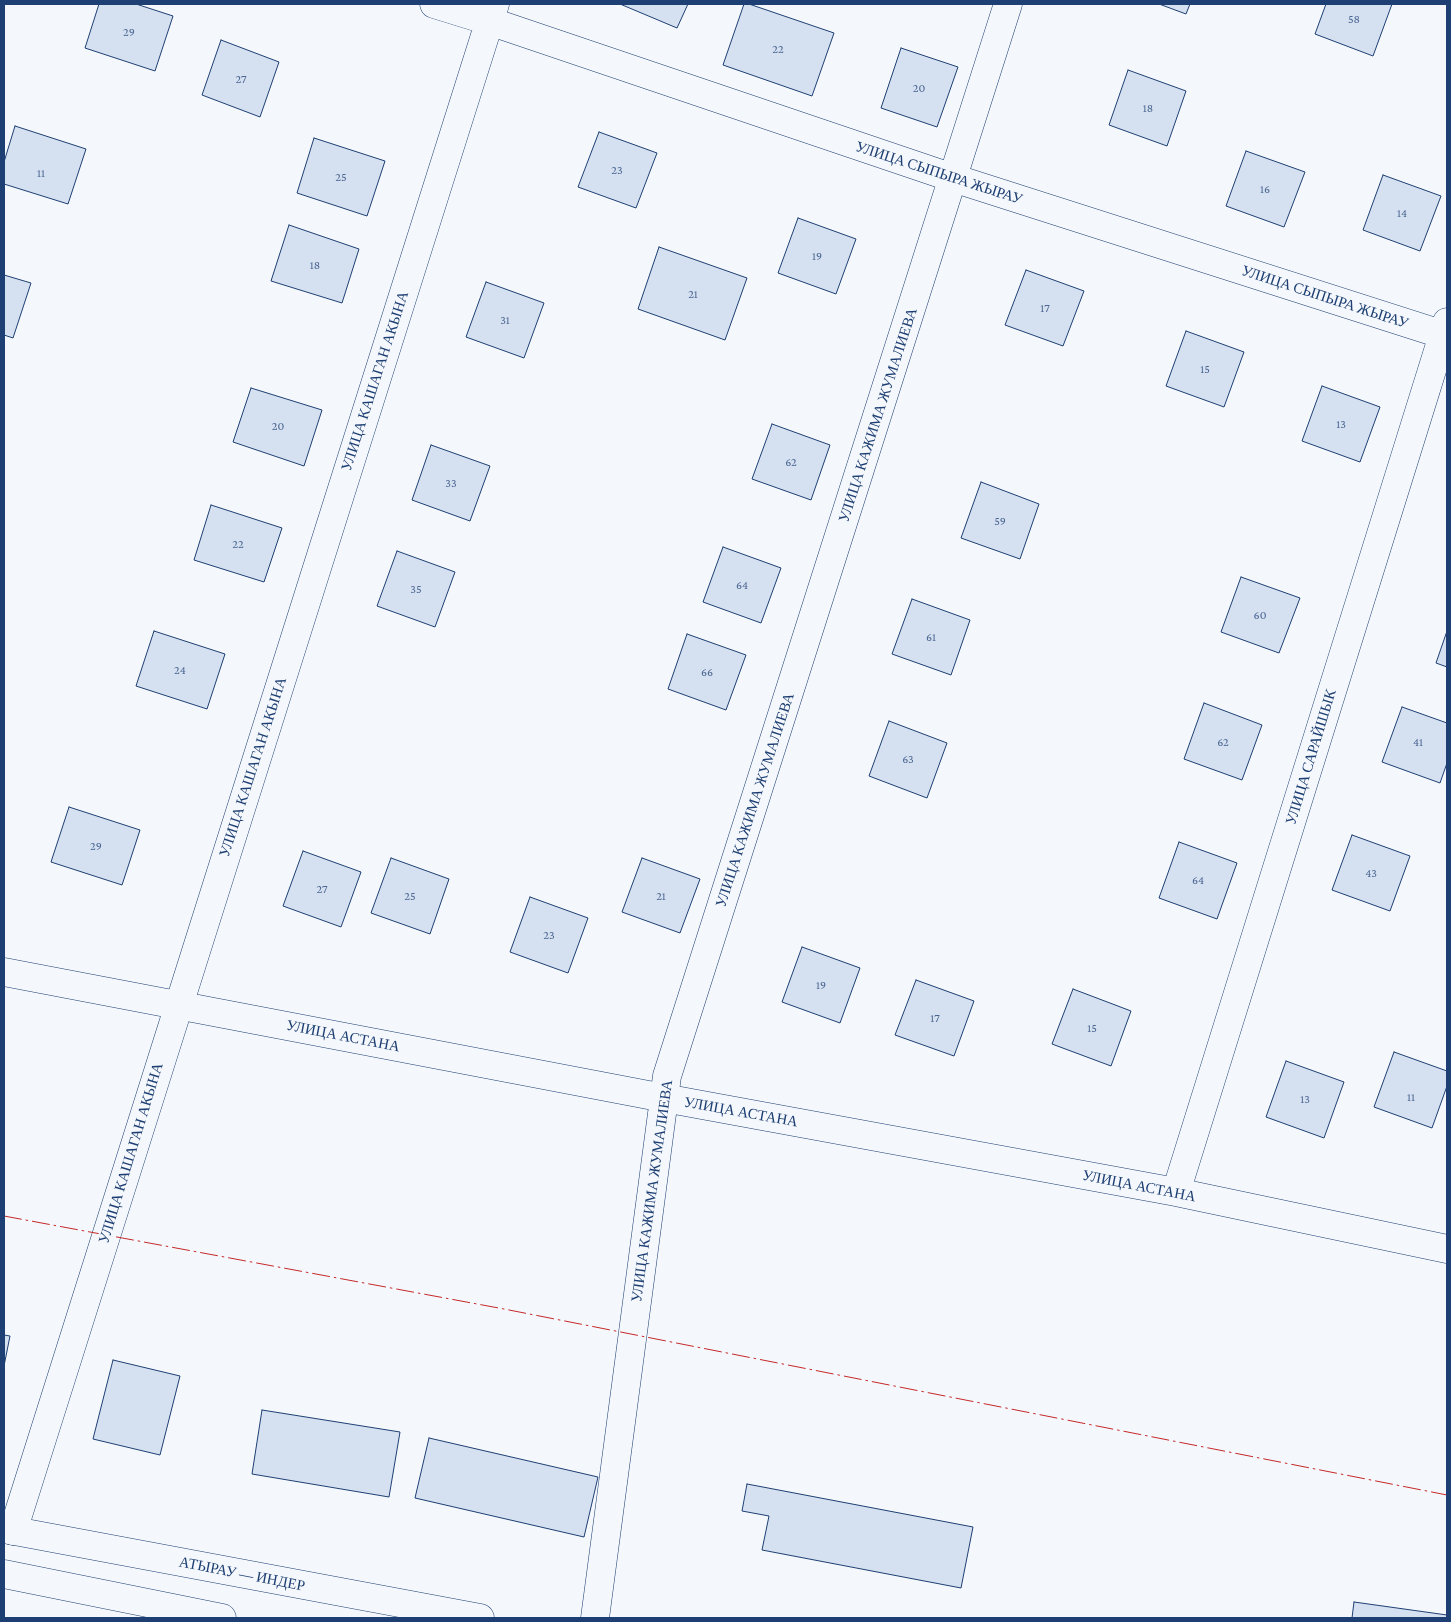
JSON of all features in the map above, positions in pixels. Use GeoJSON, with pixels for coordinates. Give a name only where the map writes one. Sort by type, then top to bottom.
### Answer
{"type":"FeatureCollection","features":[{"type":"Feature","properties":{"kind":"street","name":"УЛИЦА СЫПЫРА ЖЫРАУ"},"geometry":{"type":"LineString","coordinates":[[434,4],[492,12],[953,178],[1446,331]]}},
{"type":"Feature","properties":{"kind":"street","name":"УЛИЦА КАЖИМА ЖУМАЛИЕВА"},"geometry":{"type":"LineString","coordinates":[[595,1618],[667,1076],[1008,4]]}},
{"type":"Feature","properties":{"kind":"street","name":"УЛИЦА КАШАГАН АКЫНА"},"geometry":{"type":"LineString","coordinates":[[8,1530],[178,1004],[492,12]]}},
{"type":"Feature","properties":{"kind":"street","name":"УЛИЦА САРАЙШЫК"},"geometry":{"type":"LineString","coordinates":[[1176,1192],[1446,331]]}},
{"type":"Feature","properties":{"kind":"street","name":"УЛИЦА АСТАНА"},"geometry":{"type":"LineString","coordinates":[[4,972],[664,1098],[1176,1192],[1447,1249]]}},
{"type":"Feature","properties":{"kind":"street","name":"АТЫРАУ — ИНДЕР"},"geometry":{"type":"LineString","coordinates":[[8,1530],[480,1618]]}},
{"type":"Feature","properties":{"kind":"street"},"geometry":{"type":"LineString","coordinates":[[4,1574],[222,1618]]}},
{"type":"Feature","properties":{"kind":"building"},"geometry":{"type":"Polygon","coordinates":[[[99,4],[136,4],[173,16],[155,71],[85,48],[99,4]]]}},
{"type":"Feature","properties":{"kind":"building"},"geometry":{"type":"Polygon","coordinates":[[[620,4],[688,4],[677,28],[620,4]]]}},
{"type":"Feature","properties":{"kind":"building"},"geometry":{"type":"Polygon","coordinates":[[[744,4],[749,4],[834,33],[812,96],[723,65],[744,4]]]}},
{"type":"Feature","properties":{"kind":"building"},"geometry":{"type":"Polygon","coordinates":[[[1159,4],[1190,4],[1186,14],[1159,4]]]}},
{"type":"Feature","properties":{"kind":"building"},"geometry":{"type":"Polygon","coordinates":[[[1326,4],[1392,4],[1373,56],[1315,34],[1326,4]]]}},
{"type":"Feature","properties":{"kind":"building"},"geometry":{"type":"Polygon","coordinates":[[[221,40],[279,62],[260,117],[202,95],[221,40]]]}},
{"type":"Feature","properties":{"kind":"building"},"geometry":{"type":"Polygon","coordinates":[[[901,48],[958,67],[937,127],[881,108],[901,48]]]}},
{"type":"Feature","properties":{"kind":"building"},"geometry":{"type":"Polygon","coordinates":[[[1128,70],[1186,91],[1167,146],[1109,125],[1128,70]]]}},
{"type":"Feature","properties":{"kind":"building"},"geometry":{"type":"Polygon","coordinates":[[[15,126],[86,149],[68,204],[4,184],[4,162],[15,126]]]}},
{"type":"Feature","properties":{"kind":"building"},"geometry":{"type":"Polygon","coordinates":[[[599,132],[657,153],[636,208],[578,187],[599,132]]]}},
{"type":"Feature","properties":{"kind":"building"},"geometry":{"type":"Polygon","coordinates":[[[314,138],[385,161],[367,216],[297,193],[314,138]]]}},
{"type":"Feature","properties":{"kind":"building"},"geometry":{"type":"Polygon","coordinates":[[[1246,151],[1305,172],[1284,227],[1226,206],[1246,151]]]}},
{"type":"Feature","properties":{"kind":"building"},"geometry":{"type":"Polygon","coordinates":[[[1383,175],[1441,196],[1420,251],[1363,230],[1383,175]]]}},
{"type":"Feature","properties":{"kind":"building"},"geometry":{"type":"Polygon","coordinates":[[[798,218],[856,239],[836,294],[778,273],[798,218]]]}},
{"type":"Feature","properties":{"kind":"building"},"geometry":{"type":"Polygon","coordinates":[[[289,225],[359,249],[342,303],[271,281],[289,225]]]}},
{"type":"Feature","properties":{"kind":"building"},"geometry":{"type":"Polygon","coordinates":[[[659,247],[747,278],[725,340],[638,309],[659,247]]]}},
{"type":"Feature","properties":{"kind":"building"},"geometry":{"type":"Polygon","coordinates":[[[1026,270],[1084,291],[1063,346],[1005,325],[1026,270]]]}},
{"type":"Feature","properties":{"kind":"building"},"geometry":{"type":"Polygon","coordinates":[[[4,275],[31,283],[13,338],[4,335],[4,275]]]}},
{"type":"Feature","properties":{"kind":"building"},"geometry":{"type":"Polygon","coordinates":[[[486,282],[544,303],[524,358],[466,337],[486,282]]]}},
{"type":"Feature","properties":{"kind":"building"},"geometry":{"type":"Polygon","coordinates":[[[1186,331],[1244,352],[1224,407],[1166,386],[1186,331]]]}},
{"type":"Feature","properties":{"kind":"building"},"geometry":{"type":"Polygon","coordinates":[[[1322,386],[1380,407],[1360,462],[1302,441],[1322,386]]]}},
{"type":"Feature","properties":{"kind":"building"},"geometry":{"type":"Polygon","coordinates":[[[251,388],[322,410],[304,466],[233,442],[251,388]]]}},
{"type":"Feature","properties":{"kind":"building"},"geometry":{"type":"Polygon","coordinates":[[[772,424],[830,445],[811,500],[752,479],[772,424]]]}},
{"type":"Feature","properties":{"kind":"building"},"geometry":{"type":"Polygon","coordinates":[[[431,445],[490,466],[470,521],[412,500],[431,445]]]}},
{"type":"Feature","properties":{"kind":"building"},"geometry":{"type":"Polygon","coordinates":[[[981,482],[1039,504],[1020,559],[961,538],[981,482]]]}},
{"type":"Feature","properties":{"kind":"building"},"geometry":{"type":"Polygon","coordinates":[[[211,505],[282,528],[264,582],[194,560],[211,505]]]}},
{"type":"Feature","properties":{"kind":"building"},"geometry":{"type":"Polygon","coordinates":[[[723,547],[781,568],[761,623],[703,602],[723,547]]]}},
{"type":"Feature","properties":{"kind":"building"},"geometry":{"type":"Polygon","coordinates":[[[397,551],[455,572],[435,627],[377,606],[397,551]]]}},
{"type":"Feature","properties":{"kind":"building"},"geometry":{"type":"Polygon","coordinates":[[[1241,577],[1300,598],[1279,653],[1221,632],[1241,577]]]}},
{"type":"Feature","properties":{"kind":"building"},"geometry":{"type":"Polygon","coordinates":[[[912,599],[970,620],[951,675],[892,654],[912,599]]]}},
{"type":"Feature","properties":{"kind":"building"},"geometry":{"type":"Polygon","coordinates":[[[154,631],[225,654],[207,709],[136,686],[154,631]]]}},
{"type":"Feature","properties":{"kind":"building"},"geometry":{"type":"Polygon","coordinates":[[[1447,631],[1447,667],[1436,663],[1447,631]]]}},
{"type":"Feature","properties":{"kind":"building"},"geometry":{"type":"Polygon","coordinates":[[[687,634],[746,655],[726,710],[668,689],[687,634]]]}},
{"type":"Feature","properties":{"kind":"building"},"geometry":{"type":"Polygon","coordinates":[[[1204,703],[1262,725],[1242,780],[1184,759],[1204,703]]]}},
{"type":"Feature","properties":{"kind":"building"},"geometry":{"type":"Polygon","coordinates":[[[1402,707],[1447,723],[1447,763],[1440,783],[1382,762],[1402,707]]]}},
{"type":"Feature","properties":{"kind":"building"},"geometry":{"type":"Polygon","coordinates":[[[889,721],[947,743],[927,798],[869,776],[889,721]]]}},
{"type":"Feature","properties":{"kind":"building"},"geometry":{"type":"Polygon","coordinates":[[[69,807],[140,830],[122,885],[51,862],[69,807]]]}},
{"type":"Feature","properties":{"kind":"building"},"geometry":{"type":"Polygon","coordinates":[[[1352,835],[1410,856],[1390,911],[1332,890],[1352,835]]]}},
{"type":"Feature","properties":{"kind":"building"},"geometry":{"type":"Polygon","coordinates":[[[1179,842],[1237,863],[1217,919],[1159,898],[1179,842]]]}},
{"type":"Feature","properties":{"kind":"building"},"geometry":{"type":"Polygon","coordinates":[[[303,851],[361,872],[341,927],[283,906],[303,851]]]}},
{"type":"Feature","properties":{"kind":"building"},"geometry":{"type":"Polygon","coordinates":[[[391,858],[449,879],[430,934],[371,913],[391,858]]]}},
{"type":"Feature","properties":{"kind":"building"},"geometry":{"type":"Polygon","coordinates":[[[642,858],[700,879],[680,933],[622,912],[642,858]]]}},
{"type":"Feature","properties":{"kind":"building"},"geometry":{"type":"Polygon","coordinates":[[[530,897],[588,918],[568,973],[510,952],[530,897]]]}},
{"type":"Feature","properties":{"kind":"building"},"geometry":{"type":"Polygon","coordinates":[[[802,947],[860,968],[840,1023],[782,1002],[802,947]]]}},
{"type":"Feature","properties":{"kind":"building"},"geometry":{"type":"Polygon","coordinates":[[[916,980],[974,1001],[954,1056],[895,1035],[916,980]]]}},
{"type":"Feature","properties":{"kind":"building"},"geometry":{"type":"Polygon","coordinates":[[[1073,989],[1131,1011],[1111,1066],[1052,1044],[1073,989]]]}},
{"type":"Feature","properties":{"kind":"building"},"geometry":{"type":"Polygon","coordinates":[[[1394,1052],[1447,1071],[1447,1086],[1432,1128],[1374,1107],[1394,1052]]]}},
{"type":"Feature","properties":{"kind":"building"},"geometry":{"type":"Polygon","coordinates":[[[1286,1061],[1344,1082],[1324,1138],[1266,1117],[1286,1061]]]}},
{"type":"Feature","properties":{"kind":"building"},"geometry":{"type":"Polygon","coordinates":[[[4,1335],[10,1336],[4,1366],[4,1335]]]}},
{"type":"Feature","properties":{"kind":"building"},"geometry":{"type":"Polygon","coordinates":[[[113,1360],[180,1376],[160,1455],[93,1439],[113,1360]]]}},
{"type":"Feature","properties":{"kind":"building"},"geometry":{"type":"Polygon","coordinates":[[[262,1410],[400,1432],[389,1497],[252,1474],[262,1410]]]}},
{"type":"Feature","properties":{"kind":"building"},"geometry":{"type":"Polygon","coordinates":[[[429,1438],[598,1477],[584,1537],[415,1498],[429,1438]]]}},
{"type":"Feature","properties":{"kind":"building"},"geometry":{"type":"Polygon","coordinates":[[[747,1484],[973,1527],[961,1588],[762,1550],[769,1516],[742,1511],[747,1484]]]}},
{"type":"Feature","properties":{"kind":"building"},"geometry":{"type":"Polygon","coordinates":[[[1354,1602],[1447,1615],[1447,1618],[1352,1618],[1354,1602]]]}},
{"type":"Feature","properties":{"kind":"power"},"geometry":{"type":"LineString","coordinates":[[4,1216],[504,1309],[1447,1495]]}}]}
